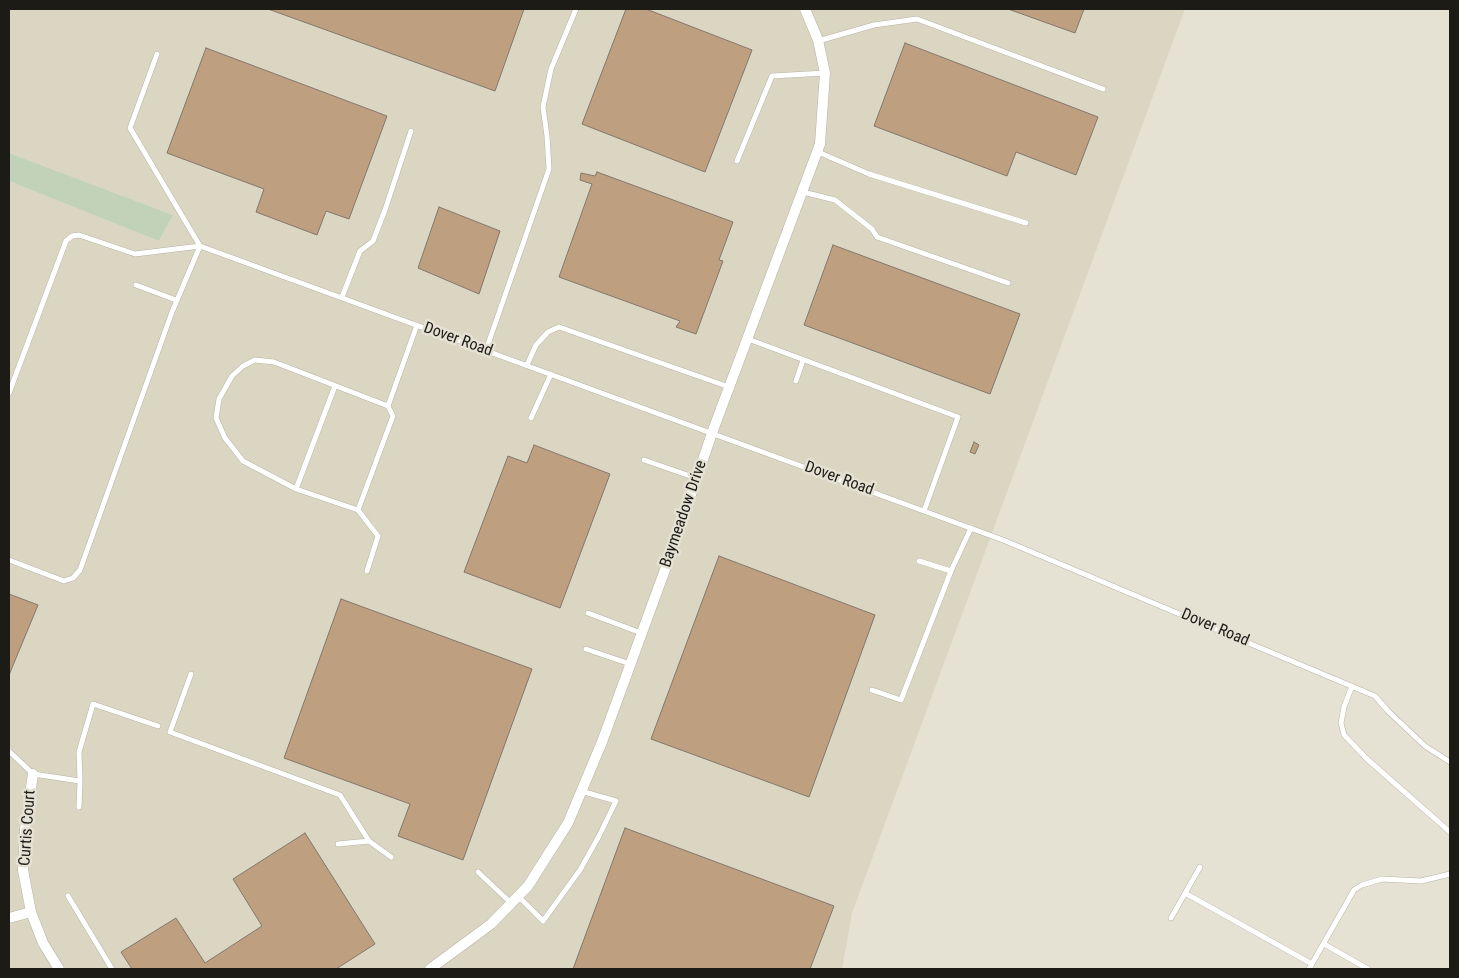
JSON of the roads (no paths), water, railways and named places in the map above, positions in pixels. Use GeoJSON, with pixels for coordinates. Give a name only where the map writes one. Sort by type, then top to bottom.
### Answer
{"type":"FeatureCollection","features":[{"type":"Feature","properties":{"kind":"street","name":"Baymeadow Drive"},"geometry":{"type":"LineString","coordinates":[[430,969],[491,924],[528,886],[568,823],[602,742],[712,433],[818,152],[825,73],[818,41],[805,9]]}},
{"type":"Feature","properties":{"kind":"street","name":"Curtis Court"},"geometry":{"type":"LineString","coordinates":[[32,774],[24,829],[23,870],[31,912],[43,943],[59,969]]}},
{"type":"Feature","properties":{"kind":"street"},"geometry":{"type":"LineString","coordinates":[[9,918],[31,912]]}},
{"type":"Feature","properties":{"kind":"lane"},"geometry":{"type":"LineString","coordinates":[[486,350],[550,169],[548,136],[543,107],[551,69],[576,9]]}},
{"type":"Feature","properties":{"kind":"lane"},"geometry":{"type":"LineString","coordinates":[[818,41],[874,25],[917,19],[1103,89]]}},
{"type":"Feature","properties":{"kind":"lane"},"geometry":{"type":"LineString","coordinates":[[157,54],[130,128],[200,246]]}},
{"type":"Feature","properties":{"kind":"lane"},"geometry":{"type":"LineString","coordinates":[[737,162],[772,76],[825,73]]}},
{"type":"Feature","properties":{"kind":"lane"},"geometry":{"type":"LineString","coordinates":[[342,297],[360,251],[373,241],[411,131]]}},
{"type":"Feature","properties":{"kind":"lane"},"geometry":{"type":"LineString","coordinates":[[818,152],[869,174],[1026,223]]}},
{"type":"Feature","properties":{"kind":"lane"},"geometry":{"type":"LineString","coordinates":[[804,192],[835,200],[872,229],[877,237],[1008,283]]}},
{"type":"Feature","properties":{"kind":"lane"},"geometry":{"type":"LineString","coordinates":[[9,393],[66,241],[72,236],[79,234],[136,254],[200,246]]}},
{"type":"Feature","properties":{"kind":"lane"},"geometry":{"type":"LineString","coordinates":[[9,560],[64,582],[73,578],[80,570],[176,300],[200,246]]}},
{"type":"Feature","properties":{"kind":"lane","name":"Dover Road"},"geometry":{"type":"LineString","coordinates":[[200,246],[1003,540],[1375,696],[1425,746],[1450,762]]}},
{"type":"Feature","properties":{"kind":"lane"},"geometry":{"type":"LineString","coordinates":[[136,285],[176,300]]}},
{"type":"Feature","properties":{"kind":"lane"},"geometry":{"type":"LineString","coordinates":[[388,406],[417,325]]}},
{"type":"Feature","properties":{"kind":"lane"},"geometry":{"type":"LineString","coordinates":[[527,365],[536,345],[548,332],[559,328],[730,387]]}},
{"type":"Feature","properties":{"kind":"lane"},"geometry":{"type":"LineString","coordinates":[[748,339],[958,417],[924,511]]}},
{"type":"Feature","properties":{"kind":"lane"},"geometry":{"type":"LineString","coordinates":[[358,510],[393,416],[388,406],[274,362],[255,360],[232,376],[219,399],[216,418],[225,438],[243,460],[296,490],[358,510],[378,536],[368,571]]}},
{"type":"Feature","properties":{"kind":"lane"},"geometry":{"type":"LineString","coordinates":[[796,381],[803,360]]}},
{"type":"Feature","properties":{"kind":"lane"},"geometry":{"type":"LineString","coordinates":[[531,418],[551,374]]}},
{"type":"Feature","properties":{"kind":"lane"},"geometry":{"type":"LineString","coordinates":[[296,490],[335,386]]}},
{"type":"Feature","properties":{"kind":"lane"},"geometry":{"type":"LineString","coordinates":[[644,460],[696,478]]}},
{"type":"Feature","properties":{"kind":"lane"},"geometry":{"type":"LineString","coordinates":[[872,690],[901,700],[951,571],[971,528]]}},
{"type":"Feature","properties":{"kind":"lane"},"geometry":{"type":"LineString","coordinates":[[919,561],[951,571]]}},
{"type":"Feature","properties":{"kind":"lane"},"geometry":{"type":"LineString","coordinates":[[588,614],[642,633]]}},
{"type":"Feature","properties":{"kind":"lane"},"geometry":{"type":"LineString","coordinates":[[586,649],[630,664]]}},
{"type":"Feature","properties":{"kind":"lane"},"geometry":{"type":"LineString","coordinates":[[191,674],[170,732],[340,795],[369,840],[391,857]]}},
{"type":"Feature","properties":{"kind":"lane"},"geometry":{"type":"LineString","coordinates":[[1352,686],[1344,707],[1341,723],[1344,735],[1450,832]]}},
{"type":"Feature","properties":{"kind":"lane"},"geometry":{"type":"LineString","coordinates":[[79,807],[79,752],[94,704],[158,726]]}},
{"type":"Feature","properties":{"kind":"lane"},"geometry":{"type":"LineString","coordinates":[[10,752],[32,774],[80,781]]}},
{"type":"Feature","properties":{"kind":"lane"},"geometry":{"type":"LineString","coordinates":[[478,872],[543,921],[580,870],[616,801],[581,791]]}},
{"type":"Feature","properties":{"kind":"lane"},"geometry":{"type":"LineString","coordinates":[[338,844],[369,840]]}},
{"type":"Feature","properties":{"kind":"lane"},"geometry":{"type":"LineString","coordinates":[[1171,918],[1200,867]]}},
{"type":"Feature","properties":{"kind":"lane"},"geometry":{"type":"LineString","coordinates":[[1185,893],[1311,967],[1354,890],[1362,885],[1382,880],[1421,882],[1450,874]]}},
{"type":"Feature","properties":{"kind":"lane"},"geometry":{"type":"LineString","coordinates":[[68,896],[112,969]]}},
{"type":"Feature","properties":{"kind":"lane"},"geometry":{"type":"LineString","coordinates":[[1324,944],[1368,969]]}}]}
